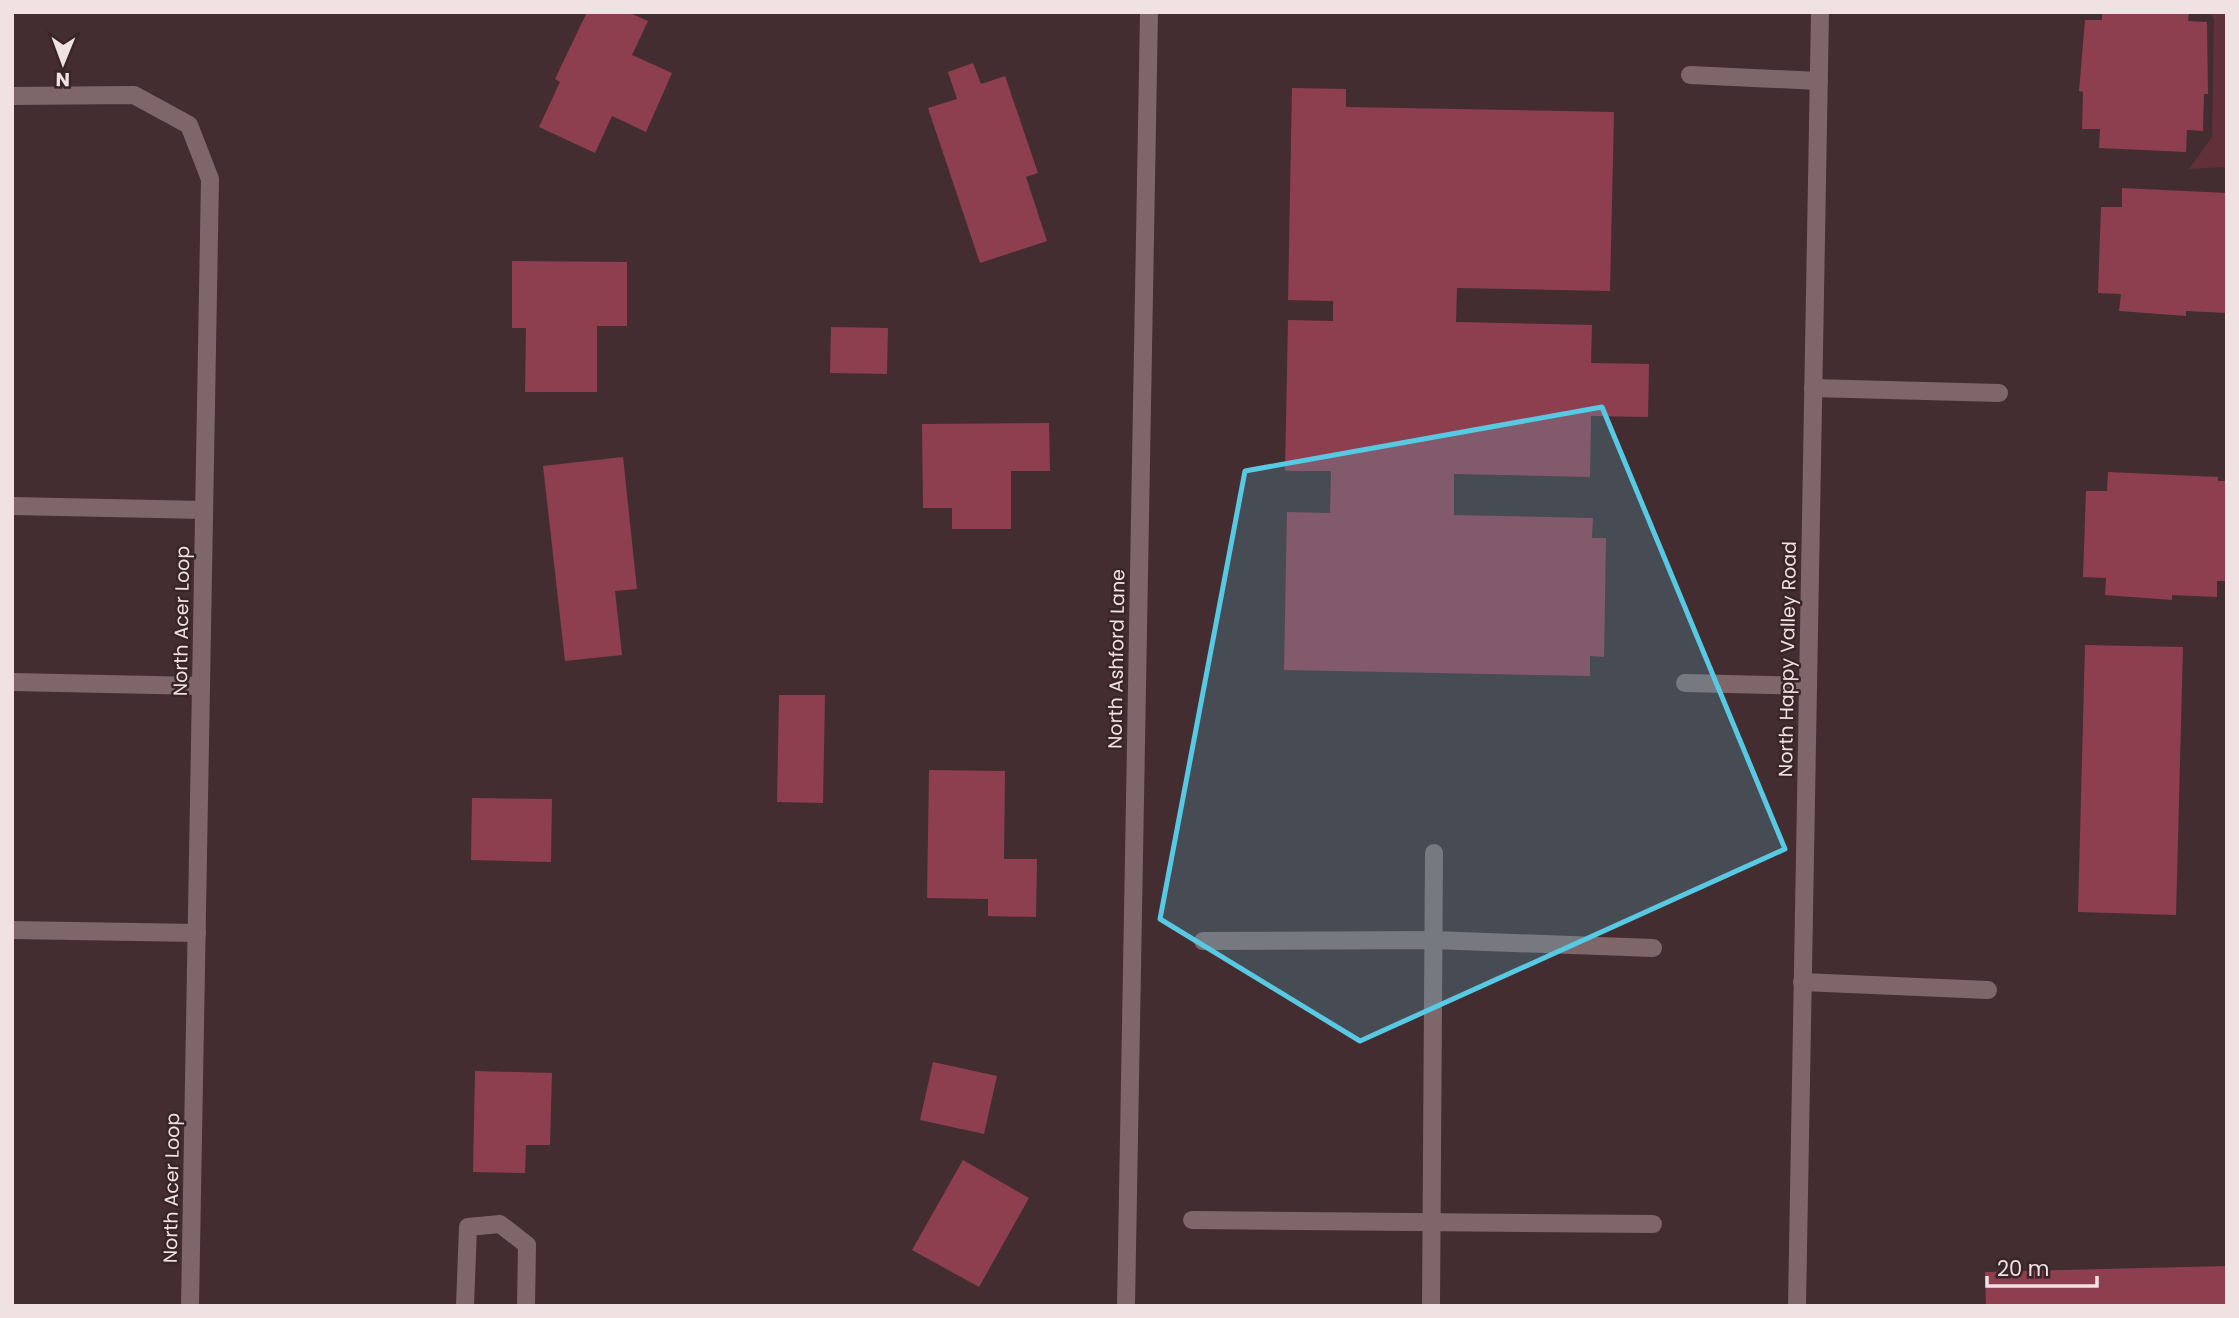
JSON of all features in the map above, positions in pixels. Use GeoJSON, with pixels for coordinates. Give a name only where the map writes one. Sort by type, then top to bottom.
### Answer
{"type":"FeatureCollection","features":[{"type":"Feature","properties":{"kind":"main road","name":"North Ashford Lane"},"geometry":{"type":"LineString","coordinates":[[1126,1306],[1149,12]]}},
{"type":"Feature","properties":{"kind":"main road","name":"North Happy Valley Road"},"geometry":{"type":"LineString","coordinates":[[1797,1306],[1820,12]]}},
{"type":"Feature","properties":{"kind":"main road"},"geometry":{"type":"LineString","coordinates":[[1690,75],[1819,81]]}},
{"type":"Feature","properties":{"kind":"main road","name":"North Acer Loop"},"geometry":{"type":"LineString","coordinates":[[12,96],[134,94],[190,125],[210,179],[190,1306]]}},
{"type":"Feature","properties":{"kind":"main road"},"geometry":{"type":"LineString","coordinates":[[1813,388],[1999,393]]}},
{"type":"Feature","properties":{"kind":"main road"},"geometry":{"type":"LineString","coordinates":[[12,506],[204,510]]}},
{"type":"Feature","properties":{"kind":"main road"},"geometry":{"type":"LineString","coordinates":[[12,682],[201,686]]}},
{"type":"Feature","properties":{"kind":"main road"},"geometry":{"type":"LineString","coordinates":[[1685,683],[1808,686]]}},
{"type":"Feature","properties":{"kind":"main road"},"geometry":{"type":"LineString","coordinates":[[1431,1306],[1434,853]]}},
{"type":"Feature","properties":{"kind":"main road"},"geometry":{"type":"LineString","coordinates":[[12,930],[197,933]]}},
{"type":"Feature","properties":{"kind":"main road"},"geometry":{"type":"LineString","coordinates":[[1203,941],[1433,940],[1653,948]]}},
{"type":"Feature","properties":{"kind":"main road"},"geometry":{"type":"LineString","coordinates":[[1802,982],[1988,990]]}},
{"type":"Feature","properties":{"kind":"main road"},"geometry":{"type":"LineString","coordinates":[[1192,1220],[1653,1224]]}},
{"type":"Feature","properties":{"kind":"main road"},"geometry":{"type":"LineString","coordinates":[[465,1306],[468,1227],[500,1224],[527,1245],[526,1306]]}},
{"type":"Feature","properties":{"kind":"highlighted area"},"geometry":{"type":"Polygon","coordinates":[[[1602,407],[1785,849],[1360,1041],[1160,919],[1245,471],[1602,407]]]}},
{"type":"Feature","properties":{"kind":"shaded area"},"geometry":{"type":"Polygon","coordinates":[[[2210,12],[2227,12],[2227,167],[2189,169],[2212,137],[2214,19],[2210,12]]]}},
{"type":"Feature","properties":{"kind":"building"},"geometry":{"type":"Polygon","coordinates":[[[587,12],[628,12],[648,21],[632,55],[672,73],[646,132],[612,116],[595,153],[539,127],[560,82],[555,79],[587,12]]]}},
{"type":"Feature","properties":{"kind":"building"},"geometry":{"type":"Polygon","coordinates":[[[2102,12],[2189,12],[2188,21],[2207,22],[2208,94],[2204,94],[2203,131],[2187,130],[2186,152],[2099,148],[2100,129],[2082,129],[2083,92],[2079,91],[2085,20],[2102,20],[2102,12]]]}},
{"type":"Feature","properties":{"kind":"building"},"geometry":{"type":"Polygon","coordinates":[[[973,63],[981,84],[1005,76],[1038,173],[1026,177],[1047,241],[980,263],[928,108],[957,99],[948,72],[973,63]]]}},
{"type":"Feature","properties":{"kind":"building"},"geometry":{"type":"Polygon","coordinates":[[[1292,88],[1346,89],[1346,107],[1614,112],[1610,291],[1457,288],[1456,322],[1592,325],[1591,363],[1649,364],[1648,417],[1591,416],[1590,477],[1454,474],[1454,515],[1593,518],[1592,538],[1606,538],[1604,657],[1590,656],[1590,676],[1284,670],[1287,512],[1330,513],[1331,471],[1285,471],[1288,320],[1333,321],[1333,301],[1288,300],[1292,88]]]}},
{"type":"Feature","properties":{"kind":"building"},"geometry":{"type":"Polygon","coordinates":[[[2122,188],[2227,193],[2227,313],[2186,311],[2186,316],[2119,311],[2121,294],[2098,293],[2101,207],[2122,207],[2122,188]]]}},
{"type":"Feature","properties":{"kind":"building"},"geometry":{"type":"Polygon","coordinates":[[[512,261],[627,262],[627,326],[597,326],[597,392],[525,392],[526,328],[512,328],[512,261]]]}},
{"type":"Feature","properties":{"kind":"building"},"geometry":{"type":"Polygon","coordinates":[[[831,327],[888,328],[887,374],[830,373],[831,327]]]}},
{"type":"Feature","properties":{"kind":"building"},"geometry":{"type":"Polygon","coordinates":[[[1049,423],[1050,471],[1011,471],[1011,529],[952,529],[952,508],[923,508],[922,424],[1049,423]]]}},
{"type":"Feature","properties":{"kind":"building"},"geometry":{"type":"Polygon","coordinates":[[[623,457],[637,589],[615,591],[622,655],[565,661],[543,466],[623,457]]]}},
{"type":"Feature","properties":{"kind":"building"},"geometry":{"type":"Polygon","coordinates":[[[2108,472],[2218,477],[2218,481],[2227,481],[2227,581],[2217,581],[2217,597],[2172,595],[2172,600],[2105,595],[2106,578],[2083,577],[2086,491],[2107,491],[2108,472]]]}},
{"type":"Feature","properties":{"kind":"building"},"geometry":{"type":"Polygon","coordinates":[[[2085,645],[2183,647],[2176,915],[2078,912],[2085,645]]]}},
{"type":"Feature","properties":{"kind":"building"},"geometry":{"type":"Polygon","coordinates":[[[779,695],[825,695],[823,803],[777,802],[779,695]]]}},
{"type":"Feature","properties":{"kind":"building"},"geometry":{"type":"Polygon","coordinates":[[[929,770],[1005,771],[1004,859],[1037,859],[1036,917],[988,916],[988,899],[927,898],[929,770]]]}},
{"type":"Feature","properties":{"kind":"building"},"geometry":{"type":"Polygon","coordinates":[[[472,798],[552,799],[551,862],[471,860],[472,798]]]}},
{"type":"Feature","properties":{"kind":"building"},"geometry":{"type":"Polygon","coordinates":[[[933,1062],[997,1076],[984,1134],[920,1120],[933,1062]]]}},
{"type":"Feature","properties":{"kind":"building"},"geometry":{"type":"Polygon","coordinates":[[[475,1071],[552,1073],[550,1145],[526,1145],[525,1173],[473,1172],[475,1071]]]}},
{"type":"Feature","properties":{"kind":"building"},"geometry":{"type":"Polygon","coordinates":[[[963,1160],[1029,1198],[979,1287],[912,1250],[963,1160]]]}},
{"type":"Feature","properties":{"kind":"building"},"geometry":{"type":"Polygon","coordinates":[[[2227,1266],[2227,1306],[1986,1306],[1985,1272],[2227,1266]]]}}]}
